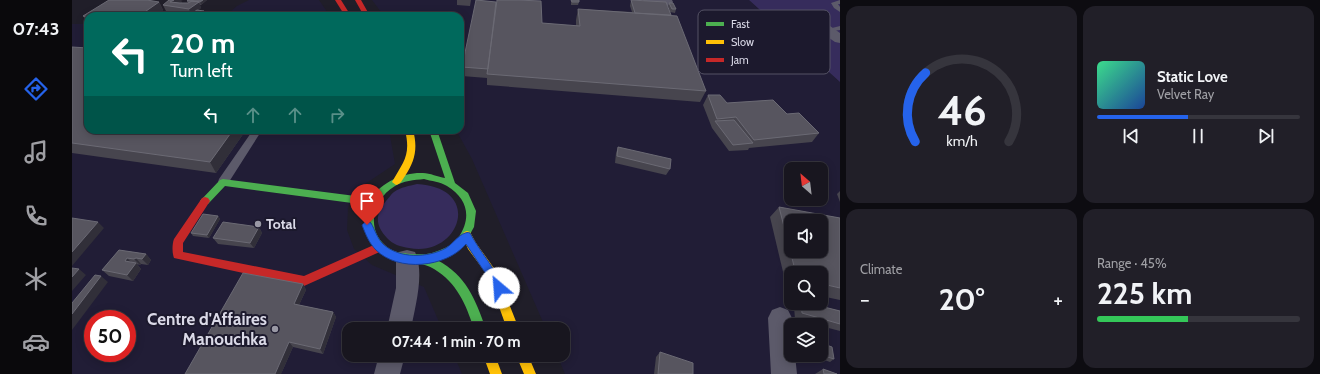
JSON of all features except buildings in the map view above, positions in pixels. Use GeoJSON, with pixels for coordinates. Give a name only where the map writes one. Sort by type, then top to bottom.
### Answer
{"type":"FeatureCollection","features":[{"type":"Feature","properties":{"kind":"main road"},"geometry":{"type":"LineString","coordinates":[[331,0],[342,8]]}},
{"type":"Feature","properties":{"kind":"main road"},"geometry":{"type":"LineString","coordinates":[[358,0],[365,12]]}},
{"type":"Feature","properties":{"kind":"main road"},"geometry":{"type":"LineString","coordinates":[[396,182],[413,154],[414,147],[410,134]]}},
{"type":"Feature","properties":{"kind":"main road"},"geometry":{"type":"LineString","coordinates":[[434,134],[443,164],[451,183]]}},
{"type":"Feature","properties":{"kind":"main road"},"geometry":{"type":"LineString","coordinates":[[416,259],[439,256],[450,251],[460,244],[467,236],[472,224],[472,211],[469,200],[461,190],[451,183],[438,178],[424,176],[410,177],[396,182],[382,190],[372,202],[368,214],[367,225],[372,237],[380,247],[392,255],[416,259],[453,274],[469,295],[478,322]]}},
{"type":"Feature","properties":{"kind":"main road"},"geometry":{"type":"LineString","coordinates":[[372,202],[223,182],[207,198],[178,242],[178,255],[304,281],[380,247]]}},
{"type":"Feature","properties":{"kind":"main road"},"geometry":{"type":"LineString","coordinates":[[467,236],[472,246],[492,274],[510,322]]}},
{"type":"Feature","properties":{"kind":"main road"},"geometry":{"type":"LineString","coordinates":[[492,362],[496,374]]}},
{"type":"Feature","properties":{"kind":"main road"},"geometry":{"type":"LineString","coordinates":[[525,362],[530,374]]}},
{"type":"Feature","properties":{"kind":"street"},"geometry":{"type":"LineString","coordinates":[[649,0],[667,2]]}},
{"type":"Feature","properties":{"kind":"street"},"geometry":{"type":"LineString","coordinates":[[833,29],[840,39]]}},
{"type":"Feature","properties":{"kind":"street"},"geometry":{"type":"LineString","coordinates":[[400,322],[407,288],[416,259]]}},
{"type":"Feature","properties":{"kind":"street"},"geometry":{"type":"LineString","coordinates":[[780,318],[784,374]]}},
{"type":"Feature","properties":{"kind":"street"},"geometry":{"type":"LineString","coordinates":[[387,374],[390,362]]}},
{"type":"Feature","properties":{"kind":"lane"},"geometry":{"type":"LineString","coordinates":[[840,2],[834,3],[840,10]]}},
{"type":"Feature","properties":{"kind":"lane"},"geometry":{"type":"LineString","coordinates":[[223,182],[255,134]]}},
{"type":"Feature","properties":{"kind":"shaded area"},"geometry":{"type":"Polygon","coordinates":[[[249,0],[319,0],[327,12],[230,12],[237,6],[249,0]]]}},
{"type":"Feature","properties":{"kind":"shaded area"},"geometry":{"type":"Polygon","coordinates":[[[372,0],[749,0],[760,10],[698,10],[698,74],[830,73],[840,82],[840,374],[565,374],[560,362],[570,362],[570,322],[543,322],[472,159],[458,134],[464,134],[464,12],[381,12],[372,0]]]}},
{"type":"Feature","properties":{"kind":"shaded area"},"geometry":{"type":"Polygon","coordinates":[[[749,0],[840,0],[840,82],[830,73],[830,10],[760,10],[749,0]]]}},
{"type":"Feature","properties":{"kind":"shaded area"},"geometry":{"type":"Polygon","coordinates":[[[72,24],[84,24],[84,134],[390,134],[395,164],[356,190],[348,208],[347,230],[354,249],[372,265],[424,287],[439,322],[342,322],[342,362],[457,362],[462,374],[72,374],[72,24]]]}},
{"type":"Feature","properties":{"kind":"shaded area"},"geometry":{"type":"Polygon","coordinates":[[[417,184],[438,188],[451,197],[458,209],[457,221],[451,233],[441,243],[426,248],[409,248],[394,244],[380,229],[378,220],[378,215],[382,206],[392,194],[402,188],[417,184]]]}},
{"type":"Feature","properties":{"kind":"traffic: fast"},"geometry":{"type":"LineString","coordinates":[[434,134],[451,183]]}},
{"type":"Feature","properties":{"kind":"traffic: fast"},"geometry":{"type":"LineString","coordinates":[[424,176],[449,183],[465,195],[471,211],[469,227],[460,242],[445,254],[424,259],[399,257],[387,253],[378,246],[372,237],[369,227],[369,216],[372,206],[378,196],[391,184],[404,179],[424,176]]}},
{"type":"Feature","properties":{"kind":"traffic: fast"},"geometry":{"type":"LineString","coordinates":[[205,201],[223,182],[372,202]]}},
{"type":"Feature","properties":{"kind":"traffic: fast"},"geometry":{"type":"LineString","coordinates":[[426,259],[448,273],[462,287],[477,322]]}},
{"type":"Feature","properties":{"kind":"traffic: slow"},"geometry":{"type":"LineString","coordinates":[[396,182],[405,169],[412,152],[410,134]]}},
{"type":"Feature","properties":{"kind":"traffic: slow"},"geometry":{"type":"LineString","coordinates":[[467,235],[472,246],[492,274],[510,322]]}},
{"type":"Feature","properties":{"kind":"traffic: slow"},"geometry":{"type":"LineString","coordinates":[[492,362],[496,374]]}},
{"type":"Feature","properties":{"kind":"traffic: slow"},"geometry":{"type":"LineString","coordinates":[[525,362],[530,374]]}},
{"type":"Feature","properties":{"kind":"traffic: jam"},"geometry":{"type":"LineString","coordinates":[[338,0],[346,12]]}},
{"type":"Feature","properties":{"kind":"traffic: jam"},"geometry":{"type":"LineString","coordinates":[[358,0],[365,12]]}},
{"type":"Feature","properties":{"kind":"traffic: jam"},"geometry":{"type":"LineString","coordinates":[[205,201],[178,242],[178,255],[304,281],[380,247]]}},
{"type":"Feature","properties":{"kind":"place","name":"Total"},"geometry":{"type":"Point","coordinates":[258,224]}},
{"type":"Feature","properties":{"kind":"place","name":"Centre d'Affaires Manouchka"},"geometry":{"type":"Point","coordinates":[275,329]}},
{"type":"Feature","properties":{"kind":"route"},"geometry":{"type":"LineString","coordinates":[[367,225],[372,237],[380,247],[392,255],[407,259],[426,259],[439,256],[460,244],[467,236],[472,246],[492,274],[499,288]]}}]}
